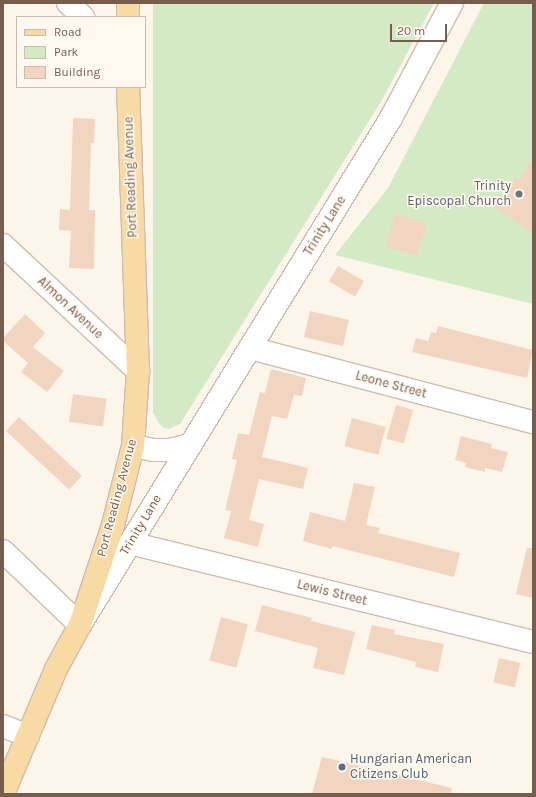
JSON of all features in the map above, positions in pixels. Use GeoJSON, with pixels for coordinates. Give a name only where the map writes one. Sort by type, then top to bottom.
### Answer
{"type":"FeatureCollection","features":[{"type":"Feature","properties":{"kind":"main road"},"geometry":{"type":"LineString","coordinates":[[128,3],[128,16]]}},
{"type":"Feature","properties":{"kind":"main road","name":"Port Reading Avenue"},"geometry":{"type":"LineString","coordinates":[[3,794],[56,669],[80,625],[113,525],[133,446],[138,371],[128,88]]}},
{"type":"Feature","properties":{"kind":"street"},"geometry":{"type":"LineString","coordinates":[[68,3],[82,16]]}},
{"type":"Feature","properties":{"kind":"street","name":"Trinity Lane"},"geometry":{"type":"LineString","coordinates":[[80,625],[391,118],[452,3]]}},
{"type":"Feature","properties":{"kind":"street","name":"Almon Avenue"},"geometry":{"type":"LineString","coordinates":[[3,245],[138,371]]}},
{"type":"Feature","properties":{"kind":"street","name":"Leone Street"},"geometry":{"type":"LineString","coordinates":[[250,348],[533,422]]}},
{"type":"Feature","properties":{"kind":"street"},"geometry":{"type":"LineString","coordinates":[[133,446],[154,450],[169,450],[190,445]]}},
{"type":"Feature","properties":{"kind":"street","name":"Lewis Street"},"geometry":{"type":"LineString","coordinates":[[130,543],[533,642]]}},
{"type":"Feature","properties":{"kind":"street"},"geometry":{"type":"LineString","coordinates":[[3,551],[80,625]]}},
{"type":"Feature","properties":{"kind":"street"},"geometry":{"type":"LineString","coordinates":[[3,726],[28,736]]}},
{"type":"Feature","properties":{"kind":"green space"},"geometry":{"type":"Polygon","coordinates":[[[153,3],[434,3],[382,100],[180,424],[169,429],[164,428],[158,422],[153,412],[153,3]]]}},
{"type":"Feature","properties":{"kind":"green space"},"geometry":{"type":"Polygon","coordinates":[[[484,3],[533,3],[533,304],[335,255],[388,188],[484,3]]]}},
{"type":"Feature","properties":{"kind":"building"},"geometry":{"type":"Polygon","coordinates":[[[73,118],[95,119],[94,143],[91,143],[89,210],[95,210],[94,269],[69,268],[71,231],[59,230],[60,209],[70,210],[73,118]]]}},
{"type":"Feature","properties":{"kind":"building","name":"Trinity Episcopal Church"},"geometry":{"type":"Polygon","coordinates":[[[533,159],[533,233],[495,207],[515,177],[519,180],[533,159]]]}},
{"type":"Feature","properties":{"kind":"building"},"geometry":{"type":"Polygon","coordinates":[[[395,214],[427,223],[417,256],[386,247],[395,214]]]}},
{"type":"Feature","properties":{"kind":"building"},"geometry":{"type":"Polygon","coordinates":[[[338,266],[364,281],[355,297],[329,282],[338,266]]]}},
{"type":"Feature","properties":{"kind":"building"},"geometry":{"type":"Polygon","coordinates":[[[310,311],[349,320],[343,346],[304,337],[310,311]]]}},
{"type":"Feature","properties":{"kind":"building"},"geometry":{"type":"Polygon","coordinates":[[[25,314],[45,333],[33,347],[64,371],[47,392],[21,372],[28,363],[3,341],[3,338],[25,314]]]}},
{"type":"Feature","properties":{"kind":"building"},"geometry":{"type":"Polygon","coordinates":[[[438,326],[533,350],[527,378],[412,352],[416,338],[428,341],[431,332],[436,333],[438,326]]]}},
{"type":"Feature","properties":{"kind":"building"},"geometry":{"type":"Polygon","coordinates":[[[271,369],[306,378],[302,396],[294,395],[287,419],[272,416],[262,457],[308,468],[303,489],[259,479],[249,520],[264,524],[258,547],[224,538],[231,511],[225,510],[237,460],[232,459],[238,433],[249,435],[260,392],[265,393],[271,369]]]}},
{"type":"Feature","properties":{"kind":"building"},"geometry":{"type":"Polygon","coordinates":[[[73,394],[107,399],[103,426],[69,422],[73,394]]]}},
{"type":"Feature","properties":{"kind":"building"},"geometry":{"type":"Polygon","coordinates":[[[396,405],[413,410],[404,444],[386,439],[396,405]]]}},
{"type":"Feature","properties":{"kind":"building"},"geometry":{"type":"Polygon","coordinates":[[[19,417],[82,476],[69,490],[6,431],[19,417]]]}},
{"type":"Feature","properties":{"kind":"building"},"geometry":{"type":"Polygon","coordinates":[[[352,418],[386,427],[378,455],[344,446],[352,418]]]}},
{"type":"Feature","properties":{"kind":"building"},"geometry":{"type":"Polygon","coordinates":[[[461,436],[492,444],[491,448],[508,452],[502,472],[485,468],[485,472],[465,467],[466,463],[455,460],[461,436]]]}},
{"type":"Feature","properties":{"kind":"building"},"geometry":{"type":"Polygon","coordinates":[[[354,483],[375,487],[366,525],[380,528],[378,533],[460,553],[454,577],[332,546],[332,549],[303,541],[310,512],[345,521],[354,483]]]}},
{"type":"Feature","properties":{"kind":"building"},"geometry":{"type":"Polygon","coordinates":[[[527,548],[533,548],[533,598],[516,594],[527,548]]]}},
{"type":"Feature","properties":{"kind":"building"},"geometry":{"type":"Polygon","coordinates":[[[262,605],[312,618],[311,621],[355,632],[344,675],[313,668],[318,648],[255,631],[262,605]]]}},
{"type":"Feature","properties":{"kind":"building"},"geometry":{"type":"Polygon","coordinates":[[[221,617],[248,624],[236,668],[209,660],[221,617]]]}},
{"type":"Feature","properties":{"kind":"building"},"geometry":{"type":"Polygon","coordinates":[[[372,625],[395,630],[394,634],[444,644],[438,672],[415,667],[416,662],[366,649],[372,625]]]}},
{"type":"Feature","properties":{"kind":"building"},"geometry":{"type":"Polygon","coordinates":[[[499,658],[520,663],[515,687],[493,682],[499,658]]]}},
{"type":"Feature","properties":{"kind":"building","name":"Hungarian American Citizens Club"},"geometry":{"type":"Polygon","coordinates":[[[322,757],[452,788],[451,794],[312,794],[322,757]]]}},
{"type":"Feature","properties":{"kind":"place","name":"Trinity Episcopal Church"},"geometry":{"type":"Point","coordinates":[519,194]}},
{"type":"Feature","properties":{"kind":"place","name":"Hungarian American Citizens Club"},"geometry":{"type":"Point","coordinates":[342,767]}}]}
